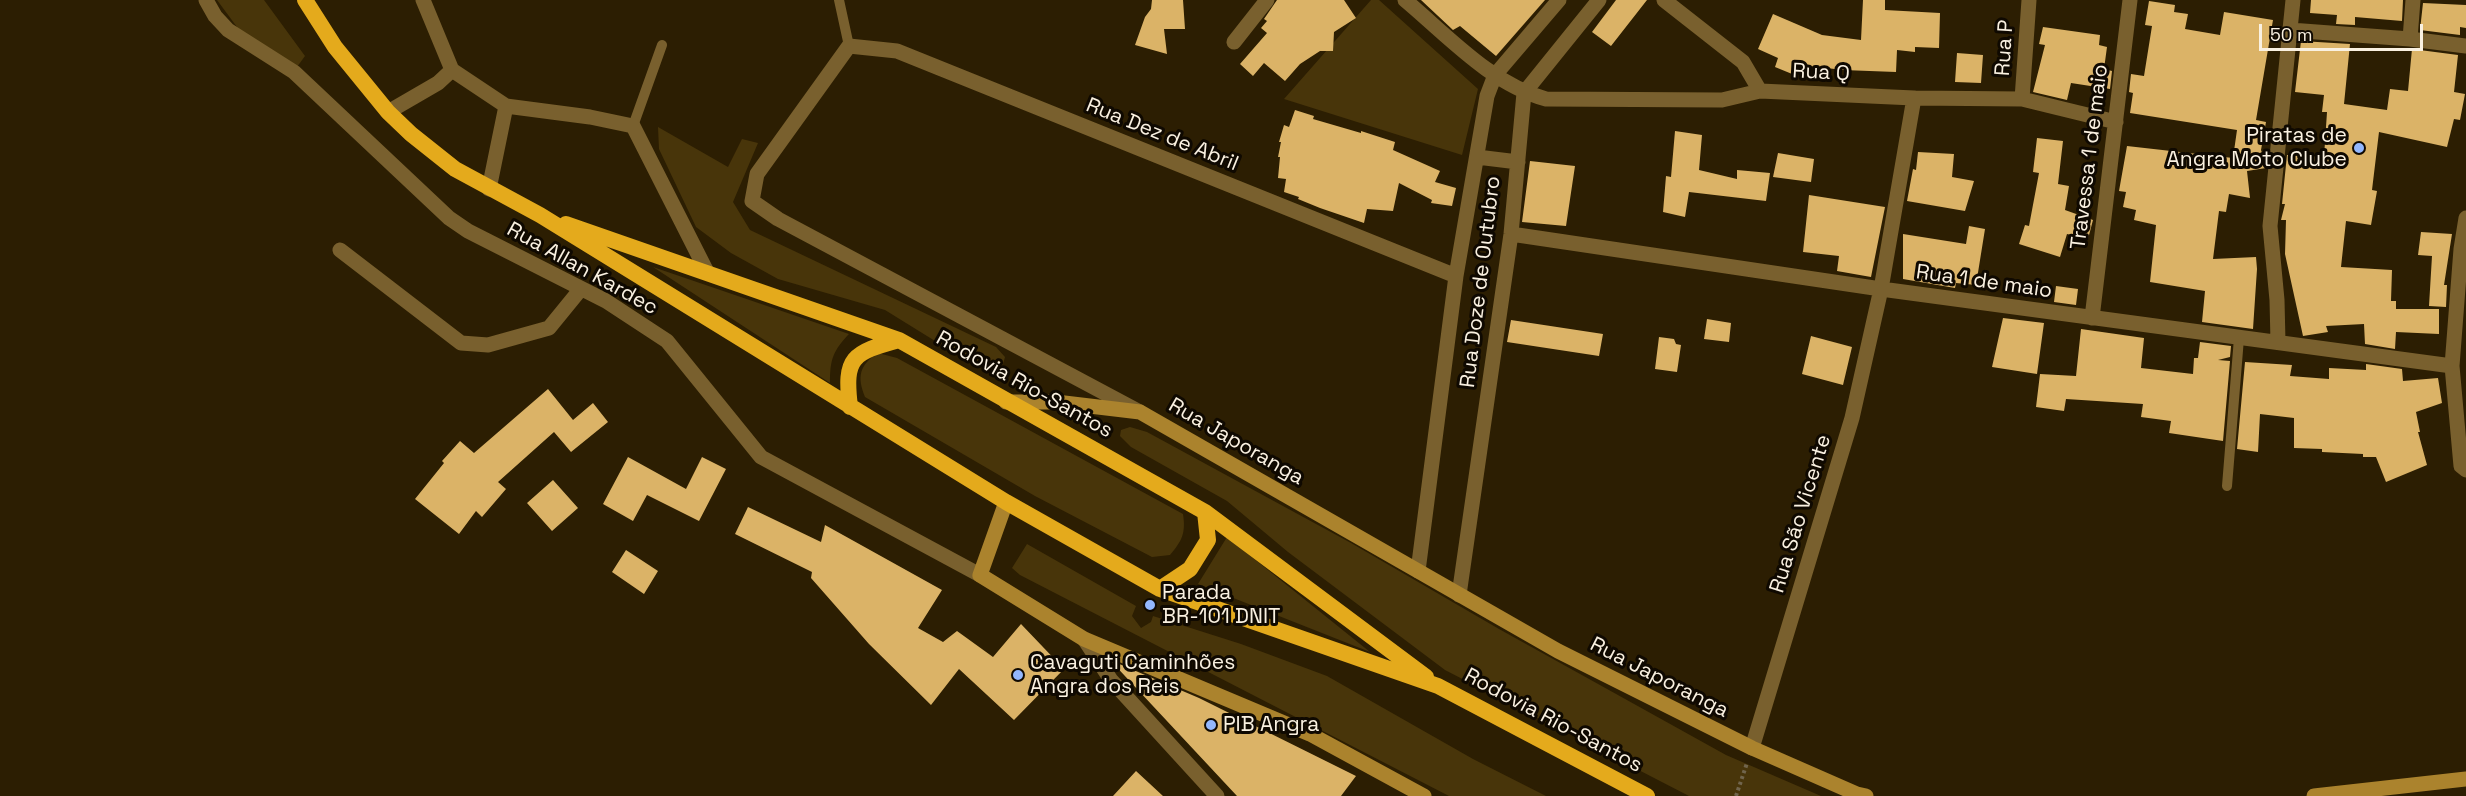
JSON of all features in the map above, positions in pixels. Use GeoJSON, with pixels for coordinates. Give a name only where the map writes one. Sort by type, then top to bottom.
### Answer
{"type":"FeatureCollection","features":[{"type":"Feature","properties":{"kind":"highway","name":"Rodovia Rio-Santos"},"geometry":{"type":"LineString","coordinates":[[305,0],[334,47],[388,112],[411,134],[455,169],[540,215],[1006,502],[1160,589],[1438,686],[1647,796]]}},
{"type":"Feature","properties":{"kind":"highway","name":"Rodovia Rio-Santos"},"geometry":{"type":"LineString","coordinates":[[540,215],[899,340],[1205,512],[1438,686]]}},
{"type":"Feature","properties":{"kind":"highway"},"geometry":{"type":"LineString","coordinates":[[850,407],[847,378],[856,357],[870,348],[899,340]]}},
{"type":"Feature","properties":{"kind":"highway"},"geometry":{"type":"LineString","coordinates":[[1160,589],[1190,569],[1208,540],[1205,512]]}},
{"type":"Feature","properties":{"kind":"main road"},"geometry":{"type":"LineString","coordinates":[[1006,402],[1056,402],[1140,411]]}},
{"type":"Feature","properties":{"kind":"main road","name":"Rua Japoranga"},"geometry":{"type":"LineString","coordinates":[[1140,411],[1558,651],[1752,748],[1866,796]]}},
{"type":"Feature","properties":{"kind":"main road"},"geometry":{"type":"LineString","coordinates":[[1006,502],[980,575],[1084,639],[1310,734],[1424,796]]}},
{"type":"Feature","properties":{"kind":"main road"},"geometry":{"type":"LineString","coordinates":[[2314,796],[2466,779]]}},
{"type":"Feature","properties":{"kind":"street","name":"Rua Allan Kardec"},"geometry":{"type":"LineString","coordinates":[[206,0],[215,16],[228,30],[294,72],[449,218],[468,231],[580,290],[606,301],[667,341],[761,457],[980,575]]}},
{"type":"Feature","properties":{"kind":"street"},"geometry":{"type":"LineString","coordinates":[[423,0],[452,70],[506,106],[590,117],[633,126],[707,272]]}},
{"type":"Feature","properties":{"kind":"street"},"geometry":{"type":"LineString","coordinates":[[1234,42],[1267,0]]}},
{"type":"Feature","properties":{"kind":"street"},"geometry":{"type":"LineString","coordinates":[[1405,0],[1495,75],[1524,93],[1599,0]]}},
{"type":"Feature","properties":{"kind":"street","name":"Rua Doze de Outubro"},"geometry":{"type":"LineString","coordinates":[[1418,571],[1456,276],[1487,96],[1495,75],[1559,0]]}},
{"type":"Feature","properties":{"kind":"street"},"geometry":{"type":"LineString","coordinates":[[1664,0],[1743,62],[1760,91]]}},
{"type":"Feature","properties":{"kind":"street","name":"Rua P"},"geometry":{"type":"LineString","coordinates":[[2022,99],[2029,0]]}},
{"type":"Feature","properties":{"kind":"street","name":"Travessa 1 de maio"},"geometry":{"type":"LineString","coordinates":[[2092,318],[2130,0]]}},
{"type":"Feature","properties":{"kind":"street"},"geometry":{"type":"LineString","coordinates":[[2278,342],[2277,300],[2270,226],[2293,0]]}},
{"type":"Feature","properties":{"kind":"street"},"geometry":{"type":"LineString","coordinates":[[2410,39],[2413,0]]}},
{"type":"Feature","properties":{"kind":"street"},"geometry":{"type":"LineString","coordinates":[[2290,30],[2410,39],[2466,46]]}},
{"type":"Feature","properties":{"kind":"street","name":"Rua Dez de Abril"},"geometry":{"type":"LineString","coordinates":[[849,46],[897,51],[1456,276]]}},
{"type":"Feature","properties":{"kind":"street","name":"Rua Japoranga"},"geometry":{"type":"LineString","coordinates":[[849,46],[758,174],[752,201],[789,224],[1140,411]]}},
{"type":"Feature","properties":{"kind":"street"},"geometry":{"type":"LineString","coordinates":[[388,112],[438,83],[452,70]]}},
{"type":"Feature","properties":{"kind":"street","name":"Rua Q"},"geometry":{"type":"LineString","coordinates":[[1524,93],[1546,99],[1722,100],[1760,91],[1914,98],[2022,99],[2116,122]]}},
{"type":"Feature","properties":{"kind":"street","name":"Rua Doze de Outubro"},"geometry":{"type":"LineString","coordinates":[[1459,595],[1511,234],[1524,93]]}},
{"type":"Feature","properties":{"kind":"street","name":"Rua São Vicente"},"geometry":{"type":"LineString","coordinates":[[1752,748],[1852,418],[1881,290],[1914,98]]}},
{"type":"Feature","properties":{"kind":"street"},"geometry":{"type":"LineString","coordinates":[[489,189],[506,106]]}},
{"type":"Feature","properties":{"kind":"street"},"geometry":{"type":"LineString","coordinates":[[1477,157],[1518,162]]}},
{"type":"Feature","properties":{"kind":"street"},"geometry":{"type":"LineString","coordinates":[[2466,218],[2460,249],[2452,366],[2461,466],[2466,470]]}},
{"type":"Feature","properties":{"kind":"street","name":"Rua 1 de maio"},"geometry":{"type":"LineString","coordinates":[[1511,234],[1881,290],[2452,366]]}},
{"type":"Feature","properties":{"kind":"street"},"geometry":{"type":"LineString","coordinates":[[340,250],[461,343],[488,345],[549,328],[580,290]]}},
{"type":"Feature","properties":{"kind":"street"},"geometry":{"type":"LineString","coordinates":[[1084,639],[1111,680],[1217,796]]}},
{"type":"Feature","properties":{"kind":"lane"},"geometry":{"type":"LineString","coordinates":[[839,0],[849,46]]}},
{"type":"Feature","properties":{"kind":"lane"},"geometry":{"type":"LineString","coordinates":[[633,126],[662,45]]}},
{"type":"Feature","properties":{"kind":"lane"},"geometry":{"type":"LineString","coordinates":[[2227,486],[2240,338]]}},
{"type":"Feature","properties":{"kind":"path"},"geometry":{"type":"LineString","coordinates":[[1736,796],[1752,748]]}},
{"type":"Feature","properties":{"kind":"shaded area"},"geometry":{"type":"Polygon","coordinates":[[[217,0],[264,0],[305,56],[297,67],[251,46],[217,0]]]}},
{"type":"Feature","properties":{"kind":"shaded area"},"geometry":{"type":"Polygon","coordinates":[[[1371,0],[1379,0],[1478,89],[1462,155],[1284,99],[1371,0]]]}},
{"type":"Feature","properties":{"kind":"shaded area"},"geometry":{"type":"Polygon","coordinates":[[[658,127],[728,167],[742,139],[758,143],[733,202],[750,230],[996,347],[1005,357],[1002,368],[987,370],[885,310],[778,279],[731,253],[696,227],[659,149],[658,127]]]}},
{"type":"Feature","properties":{"kind":"shaded area"},"geometry":{"type":"Polygon","coordinates":[[[653,267],[849,334],[839,345],[834,356],[830,383],[653,267]]]}},
{"type":"Feature","properties":{"kind":"shaded area"},"geometry":{"type":"Polygon","coordinates":[[[878,353],[897,358],[1183,514],[1184,526],[1178,545],[1170,555],[1152,557],[1035,496],[865,397],[861,372],[867,362],[878,353]]]}},
{"type":"Feature","properties":{"kind":"shaded area"},"geometry":{"type":"Polygon","coordinates":[[[1130,427],[1147,432],[1351,543],[1499,629],[1726,755],[1821,796],[1689,796],[1445,670],[1288,552],[1227,501],[1131,447],[1120,436],[1121,430],[1130,427]]]}},
{"type":"Feature","properties":{"kind":"shaded area"},"geometry":{"type":"Polygon","coordinates":[[[1227,537],[1370,652],[1198,584],[1227,537]]]}},
{"type":"Feature","properties":{"kind":"shaded area"},"geometry":{"type":"Polygon","coordinates":[[[1027,544],[1136,606],[1132,616],[1141,628],[1151,622],[1153,616],[1241,644],[1327,676],[1473,759],[1546,796],[1449,796],[1020,575],[1012,568],[1027,544]]]}},
{"type":"Feature","properties":{"kind":"building"},"geometry":{"type":"Polygon","coordinates":[[[1152,0],[1183,0],[1185,29],[1164,29],[1167,54],[1135,45],[1145,17],[1151,9],[1152,0]]]}},
{"type":"Feature","properties":{"kind":"building"},"geometry":{"type":"Polygon","coordinates":[[[1277,0],[1344,0],[1356,18],[1334,32],[1333,51],[1320,51],[1300,64],[1285,81],[1264,63],[1253,76],[1240,64],[1267,33],[1261,28],[1267,21],[1264,19],[1277,0]]]}},
{"type":"Feature","properties":{"kind":"building"},"geometry":{"type":"Polygon","coordinates":[[[1421,0],[1545,0],[1496,56],[1460,26],[1453,30],[1421,0]]]}},
{"type":"Feature","properties":{"kind":"building"},"geometry":{"type":"Polygon","coordinates":[[[1616,0],[1647,0],[1611,46],[1592,32],[1616,0]]]}},
{"type":"Feature","properties":{"kind":"building"},"geometry":{"type":"Polygon","coordinates":[[[1863,0],[1885,0],[1885,10],[1940,13],[1939,48],[1915,47],[1915,52],[1897,50],[1896,72],[1843,70],[1801,65],[1797,76],[1775,67],[1778,58],[1758,49],[1773,14],[1822,35],[1861,40],[1863,0]]]}},
{"type":"Feature","properties":{"kind":"building"},"geometry":{"type":"Polygon","coordinates":[[[2311,0],[2403,0],[2402,21],[2355,17],[2355,25],[2336,24],[2337,15],[2310,13],[2311,0]]]}},
{"type":"Feature","properties":{"kind":"building"},"geometry":{"type":"Polygon","coordinates":[[[2149,1],[2175,5],[2174,12],[2188,14],[2185,29],[2220,35],[2224,12],[2273,20],[2256,120],[2266,122],[2261,150],[2262,153],[2268,154],[2266,168],[2247,171],[2250,198],[2229,194],[2226,212],[2219,211],[2213,259],[2256,257],[2253,329],[2202,322],[2205,291],[2150,282],[2156,225],[2134,220],[2136,210],[2123,207],[2126,192],[2119,191],[2127,146],[2233,158],[2237,130],[2130,113],[2133,93],[2129,92],[2131,74],[2144,76],[2152,26],[2145,25],[2149,1]]]}},
{"type":"Feature","properties":{"kind":"building"},"geometry":{"type":"Polygon","coordinates":[[[2423,3],[2466,5],[2466,28],[2460,27],[2460,35],[2420,30],[2423,3]]]}},
{"type":"Feature","properties":{"kind":"building"},"geometry":{"type":"Polygon","coordinates":[[[2043,27],[2100,35],[2099,45],[2107,47],[2104,69],[2112,71],[2110,89],[2071,83],[2067,100],[2033,92],[2045,45],[2039,44],[2043,27]]]}},
{"type":"Feature","properties":{"kind":"building"},"geometry":{"type":"Polygon","coordinates":[[[2301,41],[2350,44],[2344,104],[2387,110],[2390,89],[2408,91],[2412,49],[2458,55],[2454,92],[2465,94],[2460,120],[2454,119],[2447,147],[2379,132],[2372,190],[2377,191],[2371,225],[2346,221],[2341,267],[2392,270],[2391,301],[2396,301],[2396,309],[2439,309],[2439,334],[2396,332],[2395,349],[2365,344],[2364,324],[2326,326],[2328,332],[2303,336],[2285,254],[2286,220],[2281,220],[2285,204],[2282,204],[2287,155],[2324,157],[2327,112],[2322,112],[2324,95],[2295,92],[2301,41]]]}},
{"type":"Feature","properties":{"kind":"building"},"geometry":{"type":"Polygon","coordinates":[[[1957,53],[1983,55],[1981,83],[1955,82],[1957,53]]]}},
{"type":"Feature","properties":{"kind":"building"},"geometry":{"type":"Polygon","coordinates":[[[1295,110],[1314,116],[1313,119],[1395,142],[1393,150],[1440,171],[1435,182],[1456,188],[1452,206],[1431,203],[1432,200],[1399,183],[1393,211],[1367,209],[1364,223],[1320,208],[1284,192],[1286,179],[1278,178],[1281,142],[1279,142],[1284,125],[1289,127],[1295,110]]]}},
{"type":"Feature","properties":{"kind":"building"},"geometry":{"type":"Polygon","coordinates":[[[1675,131],[1702,135],[1699,170],[1737,179],[1737,170],[1770,173],[1766,201],[1689,192],[1685,217],[1663,212],[1666,176],[1671,177],[1675,131]]]}},
{"type":"Feature","properties":{"kind":"building"},"geometry":{"type":"Polygon","coordinates":[[[2037,138],[2063,141],[2058,184],[2069,186],[2065,210],[2093,220],[2088,239],[2067,234],[2060,257],[2019,244],[2025,225],[2029,226],[2039,173],[2033,172],[2037,138]]]}},
{"type":"Feature","properties":{"kind":"building"},"geometry":{"type":"Polygon","coordinates":[[[1918,152],[1954,154],[1952,177],[1974,181],[1965,211],[1907,201],[1913,169],[1916,170],[1918,152]]]}},
{"type":"Feature","properties":{"kind":"building"},"geometry":{"type":"Polygon","coordinates":[[[1778,153],[1814,159],[1811,182],[1773,177],[1778,153]]]}},
{"type":"Feature","properties":{"kind":"building"},"geometry":{"type":"Polygon","coordinates":[[[1530,161],[1575,166],[1566,226],[1522,222],[1530,161]]]}},
{"type":"Feature","properties":{"kind":"building"},"geometry":{"type":"Polygon","coordinates":[[[1809,195],[1885,207],[1871,277],[1837,271],[1839,256],[1803,252],[1809,195]]]}},
{"type":"Feature","properties":{"kind":"building"},"geometry":{"type":"Polygon","coordinates":[[[1969,226],[1985,229],[1976,285],[1956,283],[1955,288],[1903,279],[1903,234],[1966,244],[1969,226]]]}},
{"type":"Feature","properties":{"kind":"building"},"geometry":{"type":"Polygon","coordinates":[[[2421,232],[2452,234],[2444,285],[2447,285],[2446,307],[2429,306],[2432,256],[2418,255],[2421,232]]]}},
{"type":"Feature","properties":{"kind":"building"},"geometry":{"type":"Polygon","coordinates":[[[2056,286],[2078,289],[2076,305],[2054,302],[2056,286]]]}},
{"type":"Feature","properties":{"kind":"building"},"geometry":{"type":"Polygon","coordinates":[[[2003,318],[2044,323],[2037,374],[1992,367],[2003,318]]]}},
{"type":"Feature","properties":{"kind":"building"},"geometry":{"type":"Polygon","coordinates":[[[1707,319],[1731,323],[1729,342],[1704,339],[1707,319]]]}},
{"type":"Feature","properties":{"kind":"building"},"geometry":{"type":"Polygon","coordinates":[[[1511,320],[1603,334],[1599,356],[1507,342],[1511,320]]]}},
{"type":"Feature","properties":{"kind":"building"},"geometry":{"type":"Polygon","coordinates":[[[2081,329],[2144,338],[2141,368],[2193,374],[2194,358],[2198,358],[2200,342],[2231,346],[2230,357],[2218,360],[2230,361],[2223,441],[2169,433],[2171,421],[2141,417],[2143,404],[2066,399],[2064,411],[2036,407],[2040,374],[2076,376],[2081,329]]]}},
{"type":"Feature","properties":{"kind":"building"},"geometry":{"type":"Polygon","coordinates":[[[1811,336],[1852,347],[1843,385],[1802,374],[1811,336]]]}},
{"type":"Feature","properties":{"kind":"building"},"geometry":{"type":"Polygon","coordinates":[[[1659,337],[1674,339],[1676,344],[1681,345],[1677,372],[1655,369],[1659,337]]]}},
{"type":"Feature","properties":{"kind":"building"},"geometry":{"type":"Polygon","coordinates":[[[2245,362],[2292,365],[2290,376],[2329,379],[2329,368],[2366,370],[2366,364],[2402,369],[2403,381],[2438,378],[2442,403],[2416,412],[2420,432],[2418,432],[2427,465],[2386,482],[2376,457],[2322,452],[2322,449],[2294,448],[2294,418],[2260,414],[2258,452],[2237,449],[2245,362]]]}},
{"type":"Feature","properties":{"kind":"building"},"geometry":{"type":"Polygon","coordinates":[[[548,389],[573,420],[593,403],[608,422],[571,452],[554,432],[498,482],[506,489],[482,517],[476,511],[459,534],[415,499],[444,463],[442,461],[460,441],[474,453],[548,389]]]}},
{"type":"Feature","properties":{"kind":"building"},"geometry":{"type":"Polygon","coordinates":[[[628,457],[686,489],[702,457],[726,469],[699,521],[647,495],[633,521],[603,504],[628,457]]]}},
{"type":"Feature","properties":{"kind":"building"},"geometry":{"type":"Polygon","coordinates":[[[553,480],[578,508],[552,531],[527,503],[553,480]]]}},
{"type":"Feature","properties":{"kind":"building"},"geometry":{"type":"Polygon","coordinates":[[[748,507],[821,542],[825,525],[942,590],[918,628],[943,642],[957,631],[993,657],[1021,624],[1064,669],[1014,720],[959,669],[931,705],[869,644],[811,578],[812,572],[735,534],[748,507]]]}},
{"type":"Feature","properties":{"kind":"building"},"geometry":{"type":"Polygon","coordinates":[[[626,550],[658,571],[644,594],[612,572],[626,550]]]}},
{"type":"Feature","properties":{"kind":"building","name":"PIB Angra"},"geometry":{"type":"Polygon","coordinates":[[[1110,660],[1199,698],[1356,776],[1341,796],[1237,796],[1110,660]]]}},
{"type":"Feature","properties":{"kind":"building"},"geometry":{"type":"Polygon","coordinates":[[[1136,771],[1163,796],[1113,796],[1136,771]]]}},
{"type":"Feature","properties":{"kind":"place","name":"Piratas de Angra Moto Clube"},"geometry":{"type":"Point","coordinates":[2359,148]}},
{"type":"Feature","properties":{"kind":"place","name":"Parada BR-101 DNIT"},"geometry":{"type":"Point","coordinates":[1150,605]}},
{"type":"Feature","properties":{"kind":"place","name":"Cavaguti Caminhões Angra dos Reis"},"geometry":{"type":"Point","coordinates":[1018,675]}},
{"type":"Feature","properties":{"kind":"place","name":"PIB Angra"},"geometry":{"type":"Point","coordinates":[1211,725]}}]}
